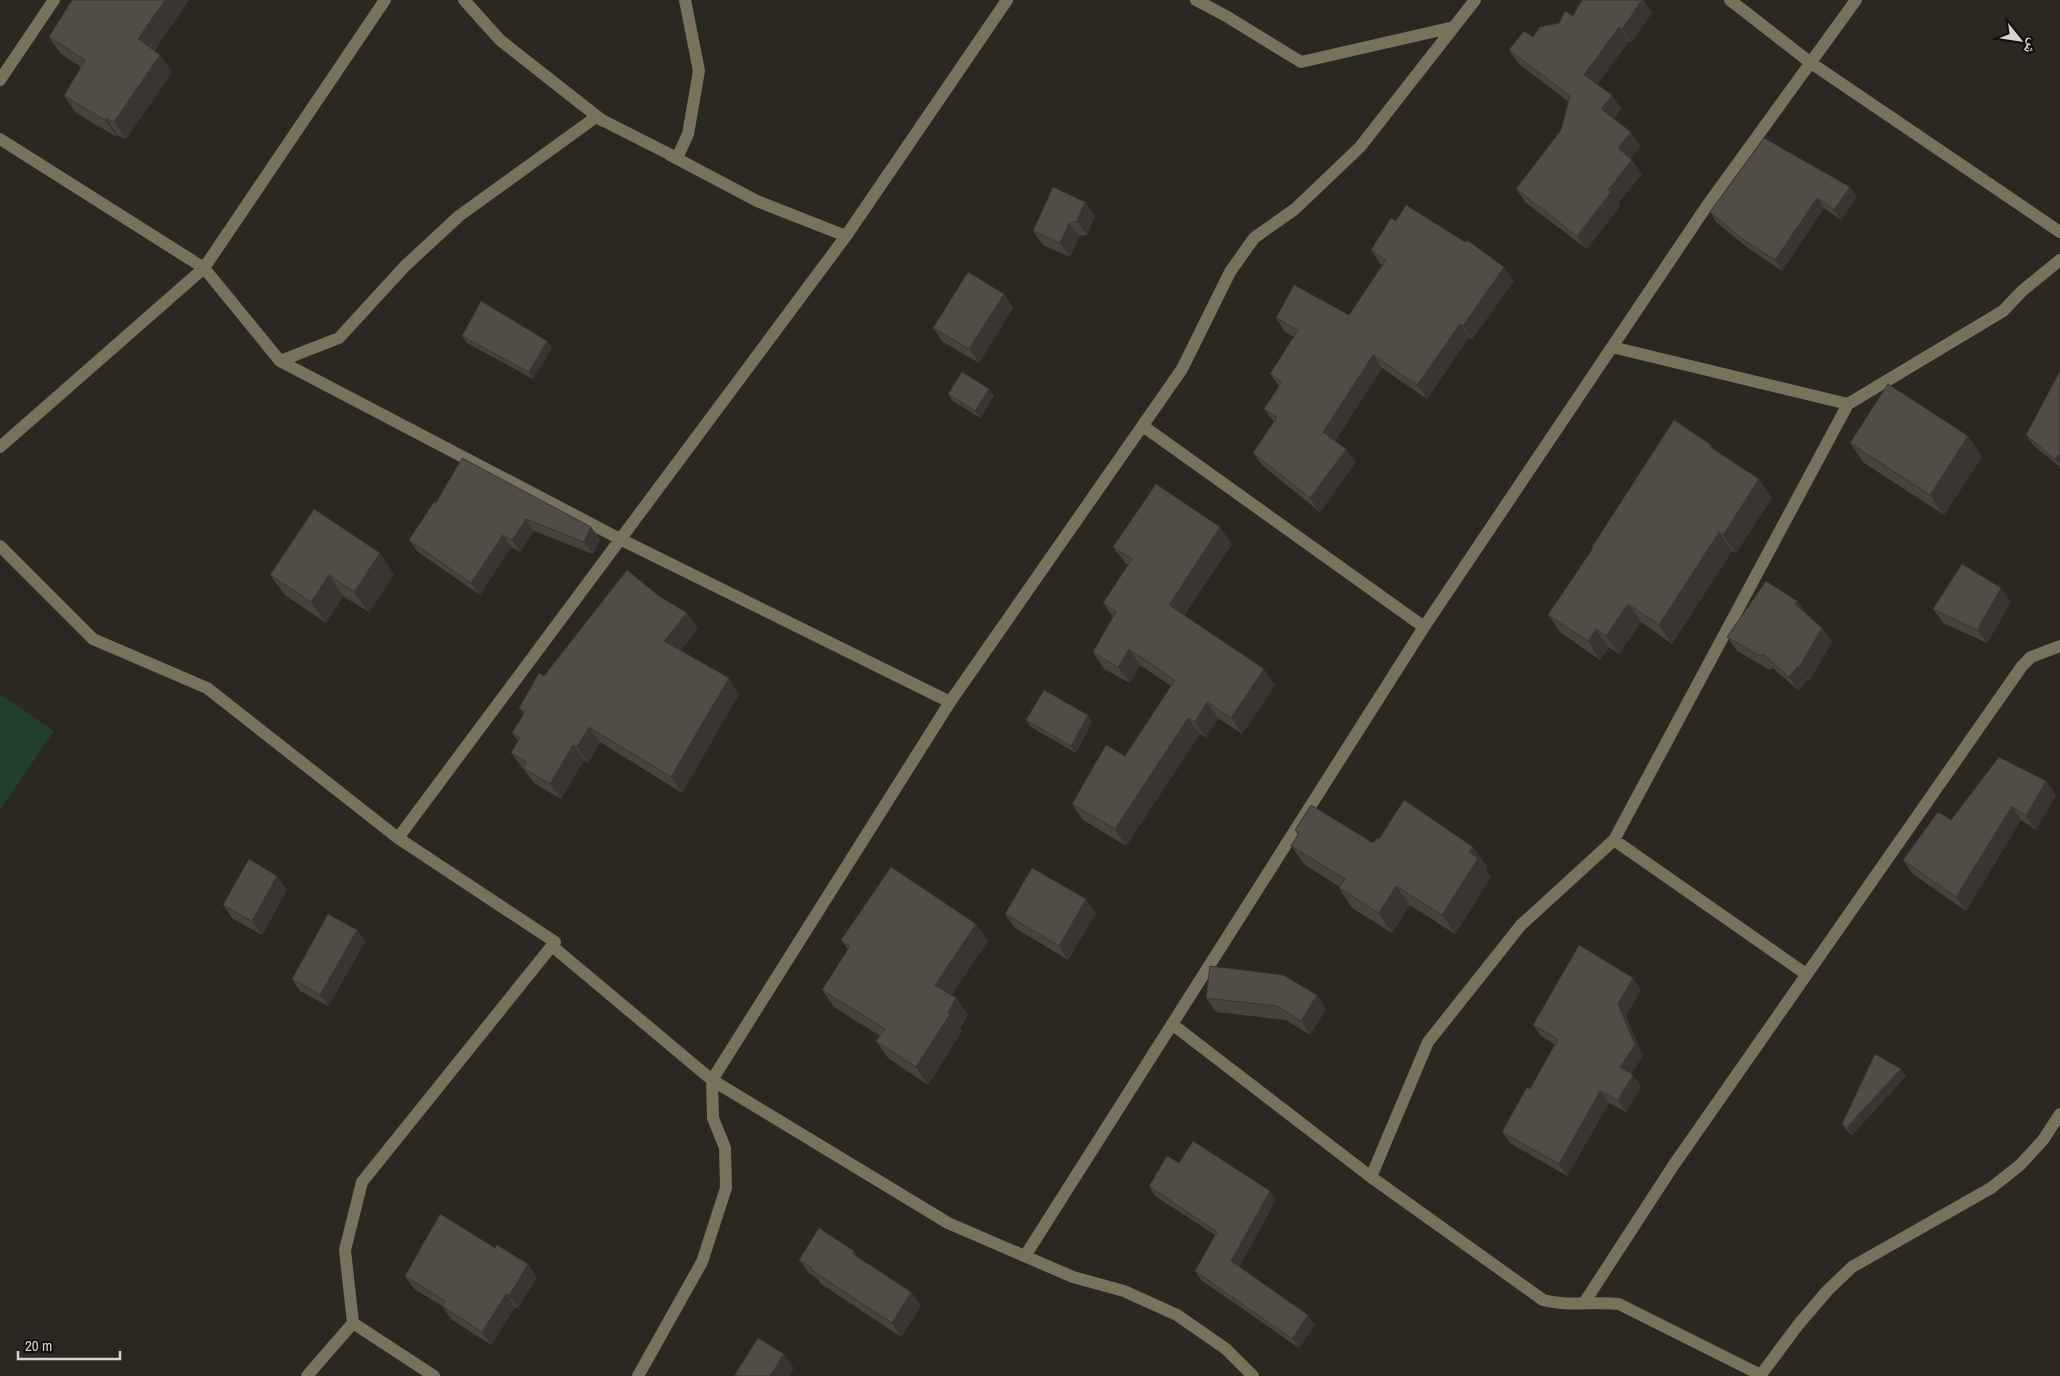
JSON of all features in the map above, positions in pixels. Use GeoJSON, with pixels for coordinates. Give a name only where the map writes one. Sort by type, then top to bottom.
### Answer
{"type":"FeatureCollection","features":[{"type":"Feature","properties":{"kind":"street"},"geometry":{"type":"LineString","coordinates":[[0,80],[54,0]]}},
{"type":"Feature","properties":{"kind":"street"},"geometry":{"type":"LineString","coordinates":[[0,447],[204,268],[385,0]]}},
{"type":"Feature","properties":{"kind":"street"},"geometry":{"type":"LineString","coordinates":[[464,0],[500,40],[596,117],[757,201],[846,236]]}},
{"type":"Feature","properties":{"kind":"street"},"geometry":{"type":"LineString","coordinates":[[596,117],[677,158],[688,134],[699,70],[685,0]]}},
{"type":"Feature","properties":{"kind":"street"},"geometry":{"type":"LineString","coordinates":[[398,838],[846,236],[1007,0]]}},
{"type":"Feature","properties":{"kind":"street"},"geometry":{"type":"LineString","coordinates":[[1196,0],[1301,62],[1454,27]]}},
{"type":"Feature","properties":{"kind":"street"},"geometry":{"type":"LineString","coordinates":[[638,1376],[702,1262],[726,1188],[725,1148],[713,1118],[712,1080],[950,702],[1182,369],[1230,272],[1254,238],[1294,209],[1360,147],[1475,0]]}},
{"type":"Feature","properties":{"kind":"street"},"geometry":{"type":"LineString","coordinates":[[1730,0],[1811,63],[2060,232]]}},
{"type":"Feature","properties":{"kind":"street"},"geometry":{"type":"LineString","coordinates":[[1025,1256],[1424,627],[1706,207],[1856,0]]}},
{"type":"Feature","properties":{"kind":"street"},"geometry":{"type":"LineString","coordinates":[[280,361],[339,338],[405,266],[460,216],[596,117]]}},
{"type":"Feature","properties":{"kind":"street"},"geometry":{"type":"LineString","coordinates":[[0,139],[204,268],[280,361],[620,539],[950,702]]}},
{"type":"Feature","properties":{"kind":"street"},"geometry":{"type":"LineString","coordinates":[[1371,1177],[1428,1042],[1521,925],[1614,840],[1848,404],[2003,311],[2060,260]]}},
{"type":"Feature","properties":{"kind":"street"},"geometry":{"type":"LineString","coordinates":[[1612,347],[1848,404]]}},
{"type":"Feature","properties":{"kind":"street"},"geometry":{"type":"LineString","coordinates":[[1143,426],[1424,627]]}},
{"type":"Feature","properties":{"kind":"street"},"geometry":{"type":"LineString","coordinates":[[0,546],[92,640],[207,688],[398,838],[555,942]]}},
{"type":"Feature","properties":{"kind":"street"},"geometry":{"type":"LineString","coordinates":[[1584,1303],[1673,1166],[2022,666],[2031,658],[2060,646]]}},
{"type":"Feature","properties":{"kind":"street"},"geometry":{"type":"LineString","coordinates":[[1614,840],[1806,974]]}},
{"type":"Feature","properties":{"kind":"street"},"geometry":{"type":"LineString","coordinates":[[555,942],[552,946],[712,1080],[948,1223],[1073,1278],[1124,1292],[1177,1315],[1226,1349],[1253,1376]]}},
{"type":"Feature","properties":{"kind":"street"},"geometry":{"type":"LineString","coordinates":[[307,1376],[353,1323],[346,1250],[362,1182],[555,942]]}},
{"type":"Feature","properties":{"kind":"street"},"geometry":{"type":"LineString","coordinates":[[1172,1024],[1371,1177],[1543,1300],[1557,1304],[1603,1302],[1620,1304],[1761,1376],[1810,1311],[1827,1291],[1852,1267],[1991,1188],[2020,1165],[2042,1140],[2060,1114]]}},
{"type":"Feature","properties":{"kind":"street"},"geometry":{"type":"LineString","coordinates":[[353,1323],[434,1376]]}},
{"type":"Feature","properties":{"kind":"green space"},"geometry":{"type":"Polygon","coordinates":[[[0,694],[54,731],[0,810],[0,694]]]}},
{"type":"Feature","properties":{"kind":"building"},"geometry":{"type":"Polygon","coordinates":[[[72,0],[165,0],[138,39],[160,55],[114,122],[106,118],[105,120],[64,96],[85,60],[49,37],[72,0]]]}},
{"type":"Feature","properties":{"kind":"building"},"geometry":{"type":"Polygon","coordinates":[[[1582,0],[1642,0],[1622,29],[1619,27],[1584,75],[1612,95],[1601,109],[1631,132],[1618,148],[1632,160],[1608,190],[1611,192],[1577,236],[1516,189],[1561,130],[1570,96],[1509,50],[1524,31],[1533,37],[1540,27],[1559,23],[1565,11],[1573,16],[1582,0]]]}},
{"type":"Feature","properties":{"kind":"building"},"geometry":{"type":"Polygon","coordinates":[[[1764,138],[1850,187],[1834,210],[1817,198],[1775,260],[1741,238],[1710,212],[1764,138]]]}},
{"type":"Feature","properties":{"kind":"building"},"geometry":{"type":"Polygon","coordinates":[[[1053,187],[1085,202],[1077,221],[1069,223],[1060,243],[1033,231],[1053,187]]]}},
{"type":"Feature","properties":{"kind":"building"},"geometry":{"type":"Polygon","coordinates":[[[1406,205],[1465,242],[1467,240],[1504,267],[1463,326],[1460,324],[1417,385],[1373,355],[1323,432],[1346,449],[1310,498],[1253,453],[1277,417],[1264,409],[1282,382],[1270,374],[1298,330],[1276,318],[1294,285],[1349,315],[1386,260],[1371,250],[1391,218],[1396,221],[1406,205]]]}},
{"type":"Feature","properties":{"kind":"building"},"geometry":{"type":"Polygon","coordinates":[[[968,272],[1004,294],[969,349],[933,328],[968,272]]]}},
{"type":"Feature","properties":{"kind":"building"},"geometry":{"type":"Polygon","coordinates":[[[481,301],[547,341],[529,372],[462,336],[481,301]]]}},
{"type":"Feature","properties":{"kind":"building"},"geometry":{"type":"Polygon","coordinates":[[[2060,371],[2060,454],[2055,459],[2026,435],[2060,371]]]}},
{"type":"Feature","properties":{"kind":"building"},"geometry":{"type":"Polygon","coordinates":[[[962,372],[989,389],[975,411],[948,394],[962,372]]]}},
{"type":"Feature","properties":{"kind":"building"},"geometry":{"type":"Polygon","coordinates":[[[1888,384],[1968,436],[1930,495],[1850,443],[1888,384]]]}},
{"type":"Feature","properties":{"kind":"building"},"geometry":{"type":"Polygon","coordinates":[[[1674,420],[1711,445],[1710,447],[1759,479],[1723,535],[1719,532],[1659,625],[1628,604],[1606,636],[1596,629],[1588,641],[1548,615],[1674,420]]]}},
{"type":"Feature","properties":{"kind":"building"},"geometry":{"type":"Polygon","coordinates":[[[462,458],[591,527],[584,542],[526,519],[512,540],[503,535],[471,583],[409,540],[434,502],[436,503],[462,458]]]}},
{"type":"Feature","properties":{"kind":"building"},"geometry":{"type":"Polygon","coordinates":[[[1156,484],[1220,527],[1169,605],[1264,669],[1231,718],[1207,702],[1195,722],[1188,718],[1115,829],[1072,804],[1106,745],[1125,756],[1175,680],[1129,649],[1118,667],[1093,652],[1116,612],[1103,603],[1132,559],[1113,547],[1156,484]]]}},
{"type":"Feature","properties":{"kind":"building"},"geometry":{"type":"Polygon","coordinates":[[[314,509],[380,553],[354,592],[329,575],[311,602],[270,575],[314,509]]]}},
{"type":"Feature","properties":{"kind":"building"},"geometry":{"type":"Polygon","coordinates":[[[1962,564],[2001,588],[1977,630],[1933,609],[1962,564]]]}},
{"type":"Feature","properties":{"kind":"building"},"geometry":{"type":"Polygon","coordinates":[[[627,570],[659,596],[687,613],[664,641],[729,678],[671,777],[589,727],[577,747],[573,745],[550,784],[523,768],[527,762],[511,753],[520,738],[512,733],[525,712],[519,708],[539,673],[544,676],[627,570]]]}},
{"type":"Feature","properties":{"kind":"building"},"geometry":{"type":"Polygon","coordinates":[[[1766,581],[1797,601],[1795,604],[1822,628],[1799,667],[1789,677],[1763,654],[1760,656],[1727,637],[1766,581]]]}},
{"type":"Feature","properties":{"kind":"building"},"geometry":{"type":"Polygon","coordinates":[[[1044,690],[1088,715],[1071,746],[1026,720],[1044,690]]]}},
{"type":"Feature","properties":{"kind":"building"},"geometry":{"type":"Polygon","coordinates":[[[1999,757],[2046,781],[2026,816],[2012,806],[1956,897],[1903,860],[1938,812],[1951,820],[1999,757]]]}},
{"type":"Feature","properties":{"kind":"building"},"geometry":{"type":"Polygon","coordinates":[[[1404,800],[1473,847],[1469,852],[1478,858],[1442,915],[1396,886],[1379,913],[1339,888],[1345,879],[1291,846],[1299,833],[1295,830],[1311,805],[1373,843],[1377,838],[1379,839],[1404,800]]]}},
{"type":"Feature","properties":{"kind":"building"},"geometry":{"type":"Polygon","coordinates":[[[249,859],[277,876],[252,921],[223,905],[249,859]]]}},
{"type":"Feature","properties":{"kind":"building"},"geometry":{"type":"Polygon","coordinates":[[[891,867],[976,924],[935,985],[956,998],[948,1013],[950,1014],[916,1067],[876,1041],[885,1029],[822,990],[850,946],[841,940],[891,867]]]}},
{"type":"Feature","properties":{"kind":"building"},"geometry":{"type":"Polygon","coordinates":[[[1032,868],[1086,899],[1059,946],[1005,914],[1032,868]]]}},
{"type":"Feature","properties":{"kind":"building"},"geometry":{"type":"Polygon","coordinates":[[[328,914],[357,930],[320,995],[292,979],[328,914]]]}},
{"type":"Feature","properties":{"kind":"building"},"geometry":{"type":"Polygon","coordinates":[[[1579,945],[1633,978],[1618,1004],[1635,1045],[1620,1067],[1633,1075],[1618,1100],[1600,1091],[1559,1164],[1502,1132],[1527,1087],[1530,1089],[1558,1039],[1533,1025],[1579,945]]]}},
{"type":"Feature","properties":{"kind":"building"},"geometry":{"type":"Polygon","coordinates":[[[1210,966],[1283,975],[1317,995],[1301,1021],[1277,1006],[1206,998],[1210,966]]]}},
{"type":"Feature","properties":{"kind":"building"},"geometry":{"type":"Polygon","coordinates":[[[1875,1054],[1901,1069],[1847,1127],[1842,1124],[1875,1054]]]}},
{"type":"Feature","properties":{"kind":"building"},"geometry":{"type":"Polygon","coordinates":[[[1193,1141],[1270,1191],[1231,1261],[1308,1315],[1292,1339],[1195,1271],[1217,1232],[1149,1186],[1167,1156],[1179,1163],[1193,1141]]]}},
{"type":"Feature","properties":{"kind":"building"},"geometry":{"type":"Polygon","coordinates":[[[440,1214],[495,1248],[497,1245],[528,1264],[509,1296],[506,1294],[482,1332],[442,1306],[445,1301],[405,1276],[440,1214]]]}},
{"type":"Feature","properties":{"kind":"building"},"geometry":{"type":"Polygon","coordinates":[[[819,1228],[854,1251],[853,1254],[911,1292],[892,1323],[811,1270],[812,1268],[799,1260],[819,1228]]]}},
{"type":"Feature","properties":{"kind":"building"},"geometry":{"type":"Polygon","coordinates":[[[758,1338],[784,1354],[770,1376],[734,1376],[758,1338]]]}}]}
